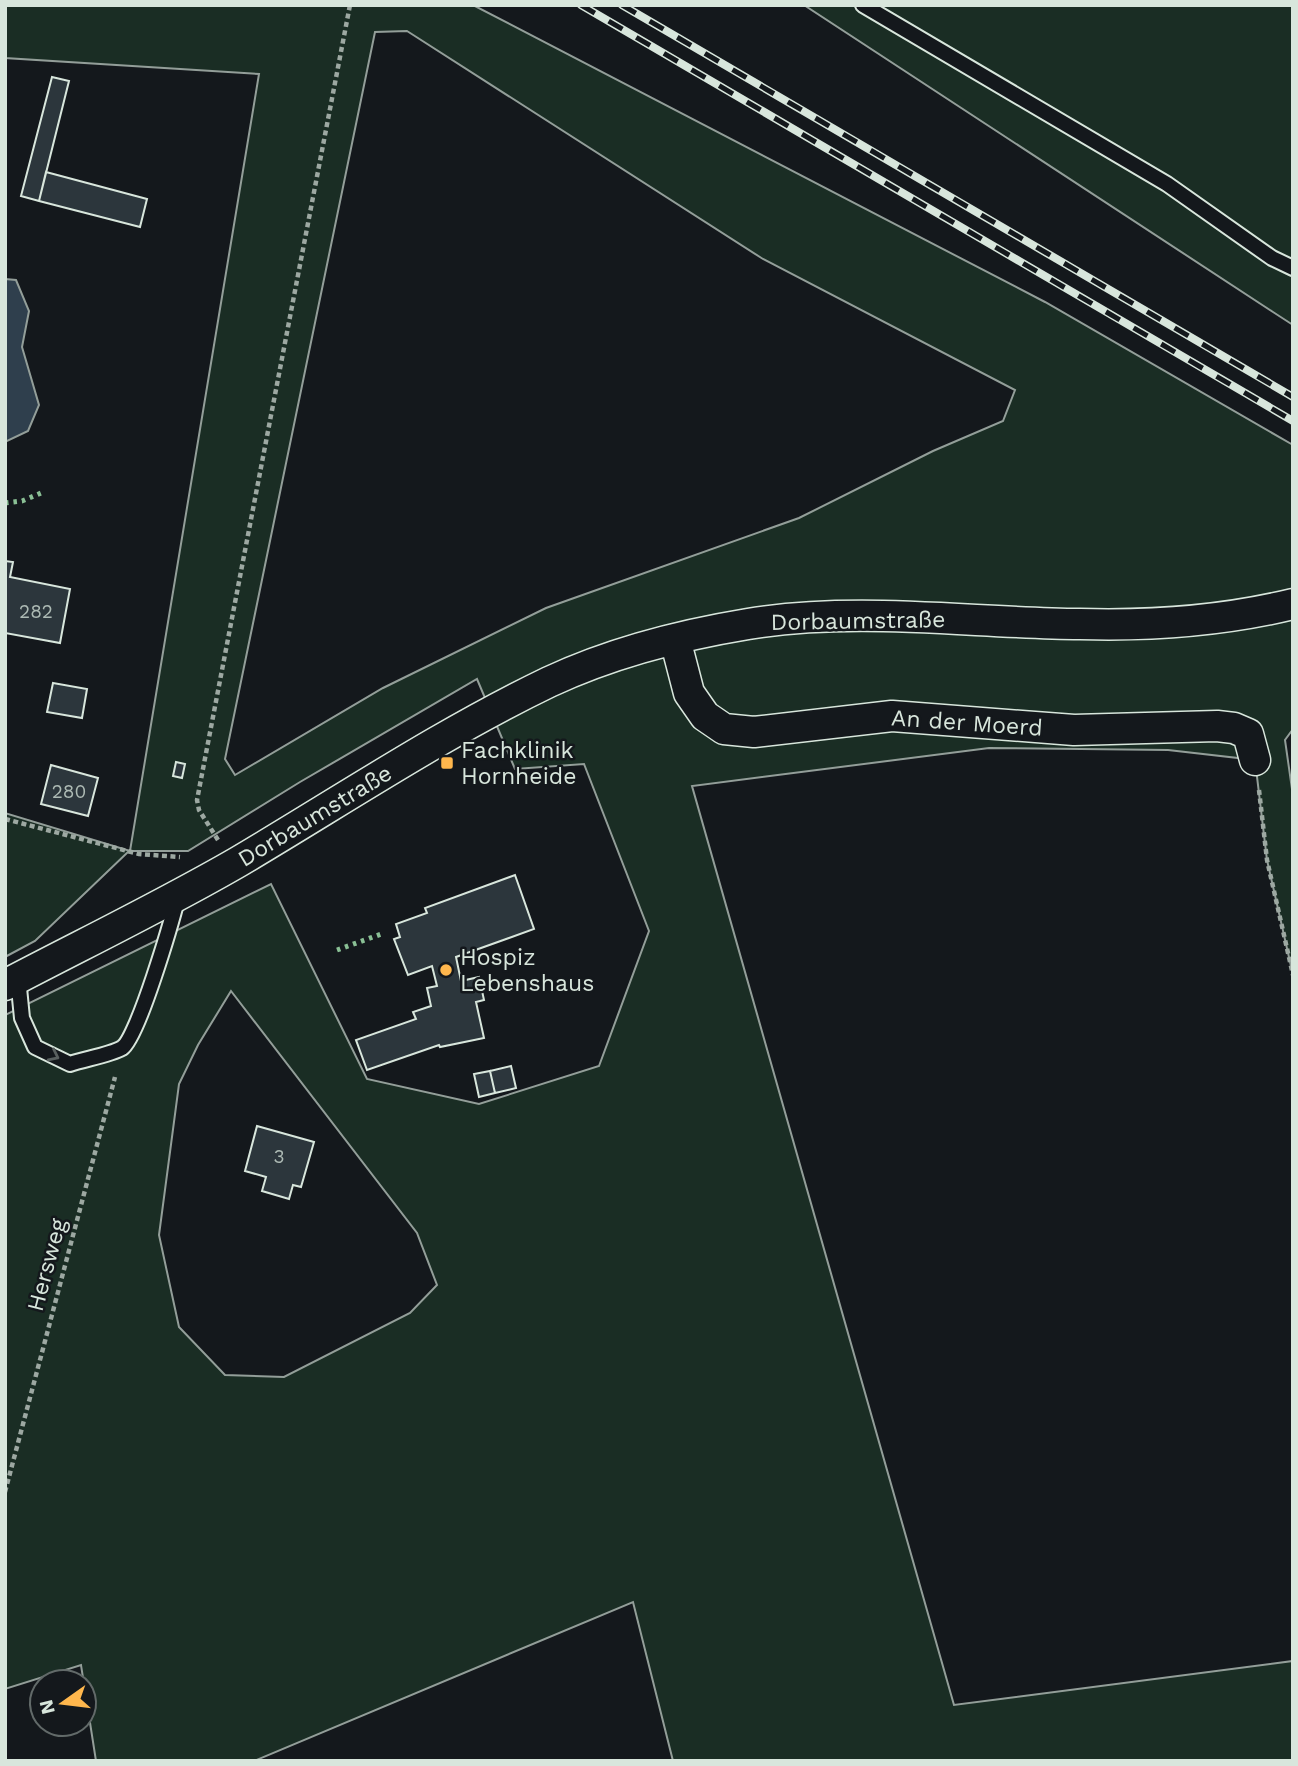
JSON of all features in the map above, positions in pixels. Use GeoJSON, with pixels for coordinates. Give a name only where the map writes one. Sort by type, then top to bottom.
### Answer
{"type":"FeatureCollection","features":[{"type":"Feature","properties":{"kind":"street","name":"Dorbaumstraße"},"geometry":{"type":"LineString","coordinates":[[12,982],[234,864],[477,719],[552,681],[618,655],[675,639],[750,624],[842,616],[1162,624],[1223,617],[1293,604]]}},
{"type":"Feature","properties":{"kind":"street","name":"An der Moerd"},"geometry":{"type":"LineString","coordinates":[[675,639],[689,693],[705,716],[724,729],[754,732],[892,716],[1074,730],[1217,726],[1234,728],[1248,734],[1255,760]]}},
{"type":"Feature","properties":{"kind":"lane"},"geometry":{"type":"LineString","coordinates":[[863,5],[1167,184],[1272,258],[1293,268]]}},
{"type":"Feature","properties":{"kind":"lane"},"geometry":{"type":"LineString","coordinates":[[12,982],[34,1047],[70,1064],[123,1047],[134,1031],[179,894]]}},
{"type":"Feature","properties":{"kind":"path"},"geometry":{"type":"LineString","coordinates":[[234,864],[199,810],[197,800],[350,5]]}},
{"type":"Feature","properties":{"kind":"path"},"geometry":{"type":"LineString","coordinates":[[1255,760],[1267,860],[1293,975]]}},
{"type":"Feature","properties":{"kind":"path"},"geometry":{"type":"LineString","coordinates":[[5,820],[139,855],[185,857]]}},
{"type":"Feature","properties":{"kind":"path","name":"Hersweg"},"geometry":{"type":"LineString","coordinates":[[5,1492],[123,1047]]}},
{"type":"Feature","properties":{"kind":"green space"},"geometry":{"type":"Polygon","coordinates":[[[5,5],[473,5],[1045,302],[1293,445],[1293,729],[1285,740],[1293,796],[1293,975],[1267,860],[1255,760],[1168,750],[989,748],[692,786],[954,1705],[1293,1661],[1293,1761],[673,1761],[633,1602],[254,1761],[96,1761],[92,1738],[98,1738],[98,1668],[81,1668],[81,1665],[72,1668],[28,1668],[28,1682],[5,1689],[5,1015],[271,884],[367,1079],[479,1104],[599,1066],[649,931],[584,764],[515,769],[477,679],[188,851],[130,851],[259,74],[5,58],[5,5]],[[407,31],[375,32],[225,759],[235,775],[383,688],[546,608],[799,518],[933,451],[1003,421],[1015,390],[763,259],[407,31]],[[231,991],[198,1045],[179,1084],[159,1235],[179,1327],[225,1375],[284,1377],[410,1313],[437,1285],[417,1233],[231,991]]]}},
{"type":"Feature","properties":{"kind":"green space"},"geometry":{"type":"Polygon","coordinates":[[[804,5],[1293,5],[1293,325],[1273,312],[804,5]]]}},
{"type":"Feature","properties":{"kind":"green space"},"geometry":{"type":"Polygon","coordinates":[[[5,813],[130,851],[35,941],[5,957],[5,813]]]}},
{"type":"Feature","properties":{"kind":"water"},"geometry":{"type":"Polygon","coordinates":[[[5,279],[16,280],[29,311],[22,347],[39,405],[28,431],[5,442],[5,279]]]}},
{"type":"Feature","properties":{"kind":"building"},"geometry":{"type":"Polygon","coordinates":[[[52,77],[69,81],[39,201],[21,196],[52,77]]]}},
{"type":"Feature","properties":{"kind":"building"},"geometry":{"type":"Polygon","coordinates":[[[46,172],[147,199],[140,227],[39,201],[46,172]]]}},
{"type":"Feature","properties":{"kind":"building"},"geometry":{"type":"Polygon","coordinates":[[[5,561],[13,562],[10,577],[70,589],[60,643],[5,633],[5,561]]]}},
{"type":"Feature","properties":{"kind":"building"},"geometry":{"type":"Polygon","coordinates":[[[53,683],[87,689],[82,718],[47,712],[53,683]]]}},
{"type":"Feature","properties":{"kind":"building"},"geometry":{"type":"Polygon","coordinates":[[[176,762],[185,764],[182,778],[173,776],[176,762]]]}},
{"type":"Feature","properties":{"kind":"building"},"geometry":{"type":"Polygon","coordinates":[[[51,765],[98,778],[88,816],[41,804],[51,765]]]}},
{"type":"Feature","properties":{"kind":"building","name":"Hospiz Lebenshaus"},"geometry":{"type":"Polygon","coordinates":[[[515,875],[534,929],[456,957],[461,981],[479,977],[484,1000],[476,1002],[484,1038],[440,1047],[439,1045],[367,1070],[356,1040],[416,1019],[413,1012],[431,1006],[427,988],[437,986],[432,966],[408,975],[394,939],[400,937],[396,924],[427,913],[425,908],[515,875]]]}},
{"type":"Feature","properties":{"kind":"building"},"geometry":{"type":"Polygon","coordinates":[[[511,1066],[516,1088],[495,1093],[490,1071],[511,1066]]]}},
{"type":"Feature","properties":{"kind":"building"},"geometry":{"type":"Polygon","coordinates":[[[490,1071],[495,1093],[479,1097],[474,1074],[490,1071]]]}},
{"type":"Feature","properties":{"kind":"building"},"geometry":{"type":"Polygon","coordinates":[[[257,1126],[314,1142],[301,1187],[293,1185],[289,1199],[262,1191],[266,1177],[245,1171],[257,1126]]]}},
{"type":"Feature","properties":{"kind":"railway"},"geometry":{"type":"LineString","coordinates":[[581,5],[1293,421]]}},
{"type":"Feature","properties":{"kind":"railway"},"geometry":{"type":"LineString","coordinates":[[622,5],[1293,397]]}},
{"type":"Feature","properties":{"kind":"hedge"},"geometry":{"type":"LineString","coordinates":[[5,503],[22,501],[41,493]]}},
{"type":"Feature","properties":{"kind":"hedge"},"geometry":{"type":"LineString","coordinates":[[337,950],[384,933]]}},
{"type":"Feature","properties":{"kind":"place","name":"Fachklinik Hornheide"},"geometry":{"type":"Point","coordinates":[447,763]}},
{"type":"Feature","properties":{"kind":"place","name":"Hospiz Lebenshaus"},"geometry":{"type":"Point","coordinates":[446,970]}}]}
